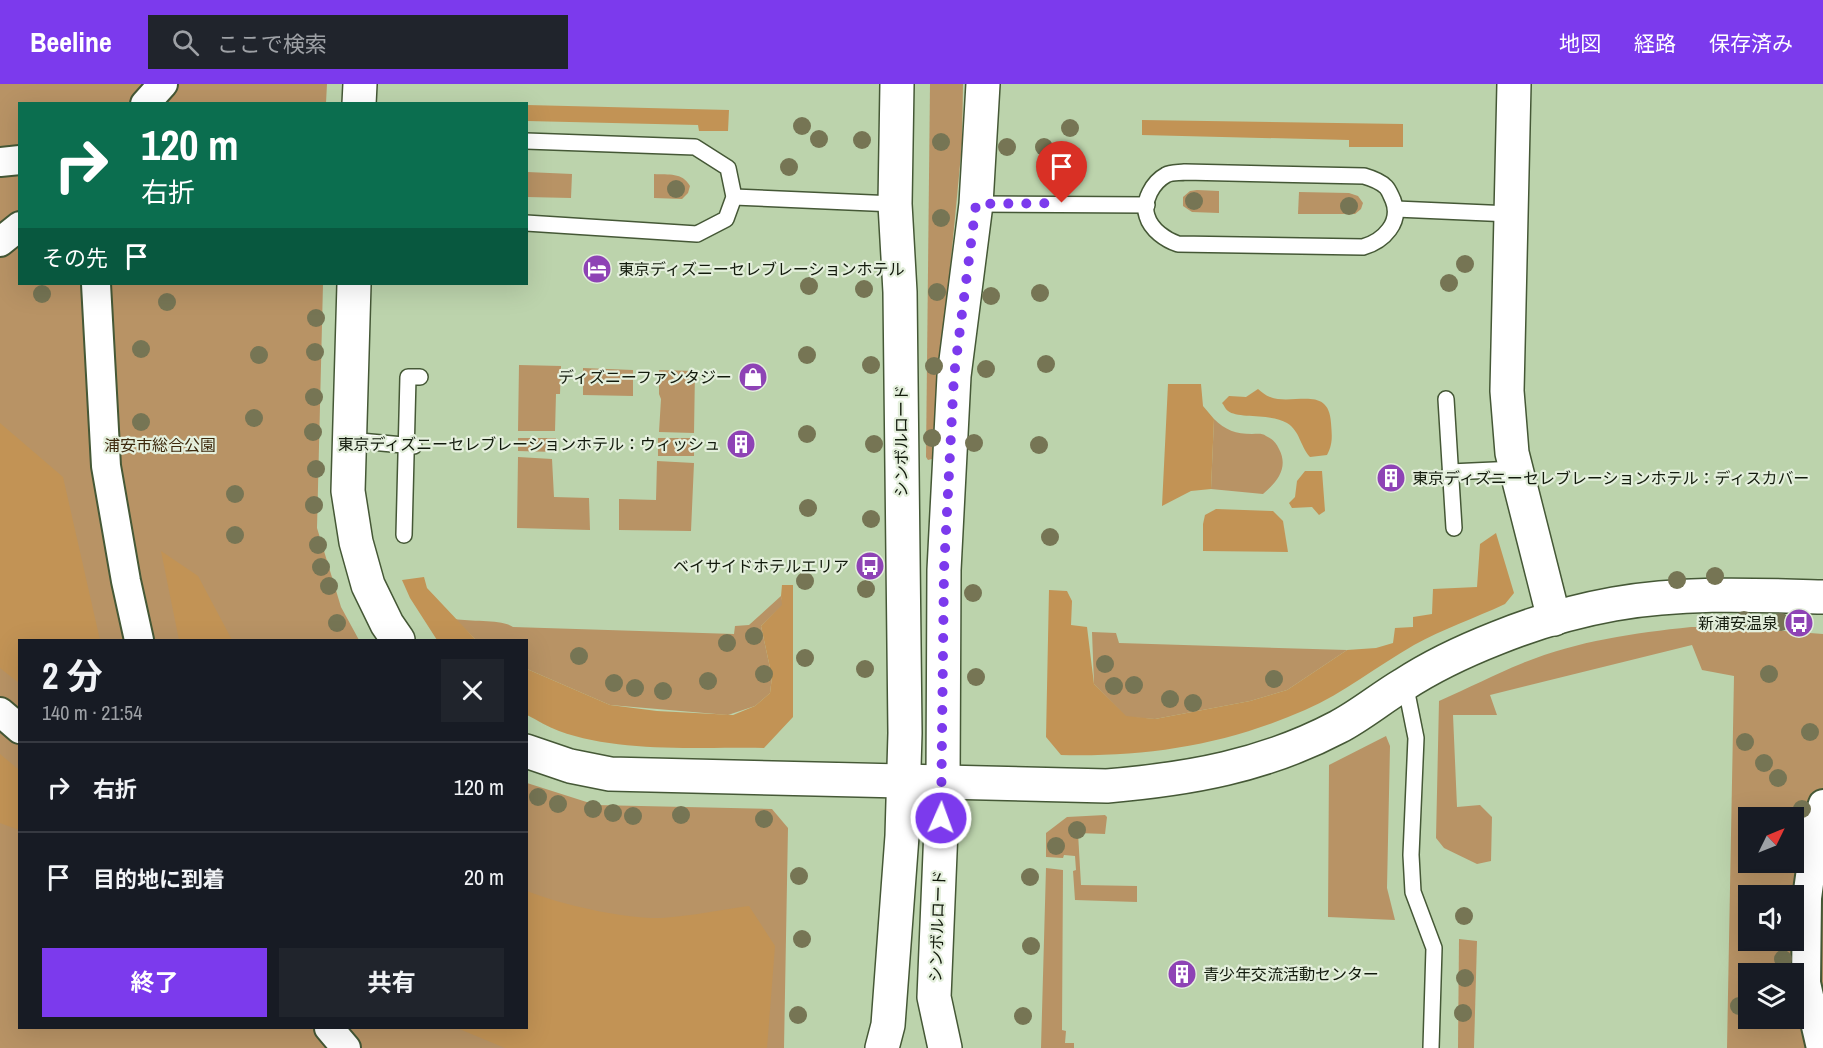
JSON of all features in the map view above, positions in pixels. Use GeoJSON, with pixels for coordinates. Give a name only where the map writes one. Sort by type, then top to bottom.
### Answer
{"type":"FeatureCollection","features":[{"type":"Feature","properties":{"kind":"street"},"geometry":{"type":"LineString","coordinates":[[147,102],[163,84]]}},
{"type":"Feature","properties":{"kind":"street"},"geometry":{"type":"LineString","coordinates":[[359,102],[360,84]]}},
{"type":"Feature","properties":{"kind":"street","name":"シンボルロード"},"geometry":{"type":"LineString","coordinates":[[882,1048],[888,1025],[904,780],[900,292],[895,204],[897,84]]}},
{"type":"Feature","properties":{"kind":"street","name":"シンボルロード"},"geometry":{"type":"LineString","coordinates":[[945,1048],[934,997],[943,781],[944,570],[954,376],[976,204],[983,84]]}},
{"type":"Feature","properties":{"kind":"street"},"geometry":{"type":"LineString","coordinates":[[1514,84],[1507,391],[1512,453],[1554,619]]}},
{"type":"Feature","properties":{"kind":"street"},"geometry":{"type":"LineString","coordinates":[[0,162],[18,160]]}},
{"type":"Feature","properties":{"kind":"street"},"geometry":{"type":"LineString","coordinates":[[0,242],[18,228]]}},
{"type":"Feature","properties":{"kind":"street"},"geometry":{"type":"LineString","coordinates":[[96,285],[106,466],[139,639]]}},
{"type":"Feature","properties":{"kind":"street"},"geometry":{"type":"LineString","coordinates":[[354,285],[348,491],[356,542],[368,585],[387,624],[397,639]]}},
{"type":"Feature","properties":{"kind":"street"},"geometry":{"type":"LineString","coordinates":[[528,752],[570,766],[610,774],[1107,786],[1203,775],[1249,763],[1292,748],[1339,726],[1405,683],[1471,649],[1498,637],[1554,619],[1614,604],[1663,598],[1711,595],[1823,597]]}},
{"type":"Feature","properties":{"kind":"street"},"geometry":{"type":"LineString","coordinates":[[0,712],[18,727]]}},
{"type":"Feature","properties":{"kind":"street"},"geometry":{"type":"LineString","coordinates":[[1821,1048],[1806,982],[1806,972],[1807,898],[1818,819],[1823,804]]}},
{"type":"Feature","properties":{"kind":"street"},"geometry":{"type":"LineString","coordinates":[[330,1029],[346,1048]]}},
{"type":"Feature","properties":{"kind":"lane"},"geometry":{"type":"LineString","coordinates":[[528,141],[695,147],[728,168],[734,197],[726,219],[697,234],[528,223]]}},
{"type":"Feature","properties":{"kind":"lane"},"geometry":{"type":"LineString","coordinates":[[1167,174],[1317,175],[1364,176],[1386,187],[1396,209],[1387,234],[1376,244],[1364,247],[1178,244],[1165,239],[1154,226],[1147,216],[1147,205],[1148,195],[1167,174]]}},
{"type":"Feature","properties":{"kind":"lane"},"geometry":{"type":"LineString","coordinates":[[734,197],[895,204]]}},
{"type":"Feature","properties":{"kind":"lane"},"geometry":{"type":"LineString","coordinates":[[976,204],[1147,205]]}},
{"type":"Feature","properties":{"kind":"lane"},"geometry":{"type":"LineString","coordinates":[[1396,209],[1511,214]]}},
{"type":"Feature","properties":{"kind":"lane"},"geometry":{"type":"LineString","coordinates":[[404,536],[410,445],[408,377],[420,377]]}},
{"type":"Feature","properties":{"kind":"lane"},"geometry":{"type":"LineString","coordinates":[[1446,399],[1454,528]]}},
{"type":"Feature","properties":{"kind":"lane"},"geometry":{"type":"LineString","coordinates":[[349,440],[410,445]]}},
{"type":"Feature","properties":{"kind":"lane"},"geometry":{"type":"LineString","coordinates":[[1450,472],[1516,469]]}},
{"type":"Feature","properties":{"kind":"lane"},"geometry":{"type":"LineString","coordinates":[[1405,683],[1416,738],[1411,855],[1413,892],[1434,948],[1431,1048]]}},
{"type":"Feature","properties":{"kind":"green space","name":"浦安市総合公園"},"geometry":{"type":"Polygon","coordinates":[[[0,84],[327,84],[326,102],[18,102],[18,285],[323,285],[317,528],[341,607],[358,639],[18,639],[18,1029],[528,1029],[528,783],[596,805],[772,809],[788,828],[784,1048],[0,1048],[0,84]]]}},
{"type":"Feature","properties":{"kind":"green space"},"geometry":{"type":"Polygon","coordinates":[[[930,84],[963,84],[962,144],[932,459],[928,460],[926,457],[930,84]]]}},
{"type":"Feature","properties":{"kind":"green space"},"geometry":{"type":"Polygon","coordinates":[[[528,172],[572,174],[571,198],[528,197],[528,172]]]}},
{"type":"Feature","properties":{"kind":"green space"},"geometry":{"type":"Polygon","coordinates":[[[654,174],[675,175],[683,178],[690,186],[688,193],[682,199],[654,198],[654,174]]]}},
{"type":"Feature","properties":{"kind":"green space"},"geometry":{"type":"Polygon","coordinates":[[[1190,191],[1219,191],[1219,213],[1192,212],[1183,206],[1183,197],[1190,191]]]}},
{"type":"Feature","properties":{"kind":"green space"},"geometry":{"type":"Polygon","coordinates":[[[1299,192],[1349,193],[1358,196],[1363,203],[1361,209],[1355,214],[1298,214],[1299,192]]]}},
{"type":"Feature","properties":{"kind":"green space"},"geometry":{"type":"Polygon","coordinates":[[[519,365],[561,366],[560,394],[556,394],[555,431],[518,431],[519,365]]]}},
{"type":"Feature","properties":{"kind":"green space"},"geometry":{"type":"Polygon","coordinates":[[[583,368],[633,370],[633,396],[583,395],[583,368]]]}},
{"type":"Feature","properties":{"kind":"green space"},"geometry":{"type":"Polygon","coordinates":[[[659,370],[695,371],[694,433],[659,432],[661,399],[659,370]]]}},
{"type":"Feature","properties":{"kind":"green space"},"geometry":{"type":"Polygon","coordinates":[[[1214,419],[1227,429],[1236,432],[1263,434],[1277,445],[1282,456],[1282,468],[1273,485],[1263,494],[1211,489],[1214,419]]]}},
{"type":"Feature","properties":{"kind":"green space"},"geometry":{"type":"Polygon","coordinates":[[[518,438],[556,438],[555,452],[518,451],[518,438]]]}},
{"type":"Feature","properties":{"kind":"green space"},"geometry":{"type":"Polygon","coordinates":[[[658,438],[694,438],[694,456],[658,456],[658,438]]]}},
{"type":"Feature","properties":{"kind":"green space"},"geometry":{"type":"Polygon","coordinates":[[[518,457],[552,459],[554,497],[589,498],[590,530],[517,528],[518,457]]]}},
{"type":"Feature","properties":{"kind":"green space"},"geometry":{"type":"Polygon","coordinates":[[[657,461],[694,463],[691,531],[619,530],[619,499],[656,500],[657,461]]]}},
{"type":"Feature","properties":{"kind":"green space"},"geometry":{"type":"Polygon","coordinates":[[[781,596],[783,605],[761,626],[772,677],[770,693],[755,706],[728,715],[610,705],[528,669],[528,639],[475,639],[455,619],[494,622],[513,627],[734,634],[735,626],[749,625],[781,596]]]}},
{"type":"Feature","properties":{"kind":"green space"},"geometry":{"type":"Polygon","coordinates":[[[1691,627],[1735,627],[1823,634],[1823,1048],[1727,1048],[1734,676],[1702,670],[1692,645],[1490,695],[1497,715],[1453,715],[1457,807],[1480,805],[1492,817],[1491,861],[1477,864],[1444,848],[1436,838],[1439,701],[1543,655],[1627,635],[1691,627]]]}},
{"type":"Feature","properties":{"kind":"green space"},"geometry":{"type":"Polygon","coordinates":[[[1092,632],[1116,633],[1119,643],[1347,650],[1287,690],[1250,701],[1155,719],[1126,717],[1094,684],[1092,632]]]}},
{"type":"Feature","properties":{"kind":"green space"},"geometry":{"type":"Polygon","coordinates":[[[1386,736],[1390,746],[1387,888],[1395,920],[1328,917],[1329,765],[1386,736]]]}},
{"type":"Feature","properties":{"kind":"green space"},"geometry":{"type":"Polygon","coordinates":[[[1105,815],[1107,817],[1105,834],[1078,833],[1081,885],[1137,886],[1137,902],[1075,900],[1073,871],[1076,870],[1075,856],[1046,857],[1046,833],[1067,817],[1105,815]]]}},
{"type":"Feature","properties":{"kind":"green space"},"geometry":{"type":"Polygon","coordinates":[[[1046,868],[1063,870],[1062,1030],[1066,1031],[1065,1043],[1074,1043],[1074,1048],[1041,1048],[1046,868]]]}},
{"type":"Feature","properties":{"kind":"green space"},"geometry":{"type":"Polygon","coordinates":[[[1459,939],[1477,941],[1474,1048],[1458,1048],[1459,939]]]}},
{"type":"Feature","properties":{"kind":"shaded area"},"geometry":{"type":"Polygon","coordinates":[[[528,105],[729,110],[728,131],[699,131],[698,125],[528,121],[528,105]]]}},
{"type":"Feature","properties":{"kind":"shaded area"},"geometry":{"type":"Polygon","coordinates":[[[1142,120],[1403,124],[1403,147],[1349,147],[1349,140],[1142,135],[1142,120]]]}},
{"type":"Feature","properties":{"kind":"shaded area"},"geometry":{"type":"Polygon","coordinates":[[[1168,384],[1201,384],[1203,406],[1214,419],[1211,489],[1191,491],[1162,506],[1168,384]]]}},
{"type":"Feature","properties":{"kind":"shaded area"},"geometry":{"type":"Polygon","coordinates":[[[1258,389],[1268,396],[1279,399],[1317,400],[1324,404],[1329,411],[1332,432],[1327,455],[1310,457],[1295,430],[1287,423],[1272,418],[1239,415],[1227,410],[1222,403],[1229,396],[1246,397],[1258,389]]]}},
{"type":"Feature","properties":{"kind":"shaded area"},"geometry":{"type":"Polygon","coordinates":[[[0,423],[63,477],[100,639],[18,639],[18,682],[0,668],[0,423]]]}},
{"type":"Feature","properties":{"kind":"shaded area"},"geometry":{"type":"Polygon","coordinates":[[[1305,471],[1322,471],[1325,511],[1319,515],[1312,507],[1292,508],[1289,503],[1295,497],[1297,481],[1305,471]]]}},
{"type":"Feature","properties":{"kind":"shaded area"},"geometry":{"type":"Polygon","coordinates":[[[1216,509],[1273,511],[1283,521],[1288,552],[1203,551],[1205,515],[1216,509]]]}},
{"type":"Feature","properties":{"kind":"shaded area"},"geometry":{"type":"Polygon","coordinates":[[[1496,533],[1514,593],[1505,604],[1414,645],[1333,696],[1305,710],[1245,732],[1155,751],[1061,755],[1046,737],[1049,590],[1067,591],[1072,601],[1071,625],[1087,627],[1094,684],[1126,716],[1155,719],[1250,701],[1287,690],[1347,650],[1376,648],[1393,643],[1395,628],[1413,627],[1413,617],[1432,614],[1433,589],[1477,587],[1480,544],[1496,533]]]}},
{"type":"Feature","properties":{"kind":"shaded area"},"geometry":{"type":"Polygon","coordinates":[[[161,551],[198,576],[231,639],[179,639],[161,551]]]}},
{"type":"Feature","properties":{"kind":"shaded area"},"geometry":{"type":"Polygon","coordinates":[[[424,577],[427,588],[475,639],[436,639],[410,598],[402,580],[424,577]]]}},
{"type":"Feature","properties":{"kind":"shaded area"},"geometry":{"type":"Polygon","coordinates":[[[782,585],[793,585],[793,717],[764,748],[660,747],[607,743],[559,731],[528,716],[528,669],[610,705],[657,711],[733,715],[755,706],[770,693],[772,677],[761,626],[782,605],[782,585]]]}},
{"type":"Feature","properties":{"kind":"shaded area"},"geometry":{"type":"Polygon","coordinates":[[[0,754],[18,769],[18,830],[0,823],[0,754]]]}},
{"type":"Feature","properties":{"kind":"shaded area"},"geometry":{"type":"Polygon","coordinates":[[[528,891],[593,910],[647,918],[684,916],[749,906],[775,946],[767,1048],[505,1048],[459,1029],[528,1029],[528,891]]]}},
{"type":"Feature","properties":{"kind":"place","name":"東京ディズニーセレブレーションホテル"},"geometry":{"type":"Point","coordinates":[597,269]}},
{"type":"Feature","properties":{"kind":"place","name":"ディズニーファンタジー"},"geometry":{"type":"Point","coordinates":[753,377]}},
{"type":"Feature","properties":{"kind":"place","name":"東京ディズニーセレブレーションホテル：ウィッシュ"},"geometry":{"type":"Point","coordinates":[741,444]}},
{"type":"Feature","properties":{"kind":"place","name":"東京ディズニーセレブレーションホテル：ディスカバー"},"geometry":{"type":"Point","coordinates":[1391,478]}},
{"type":"Feature","properties":{"kind":"place","name":"ベイサイドホテルエリア"},"geometry":{"type":"Point","coordinates":[870,566]}},
{"type":"Feature","properties":{"kind":"place","name":"新浦安温泉"},"geometry":{"type":"Point","coordinates":[1799,623]}},
{"type":"Feature","properties":{"kind":"place","name":"青少年交流活動センター"},"geometry":{"type":"Point","coordinates":[1182,974]}},
{"type":"Feature","properties":{"kind":"route"},"geometry":{"type":"LineString","coordinates":[[941,818],[944,570],[954,376],[976,204],[1062,203]]}}]}
